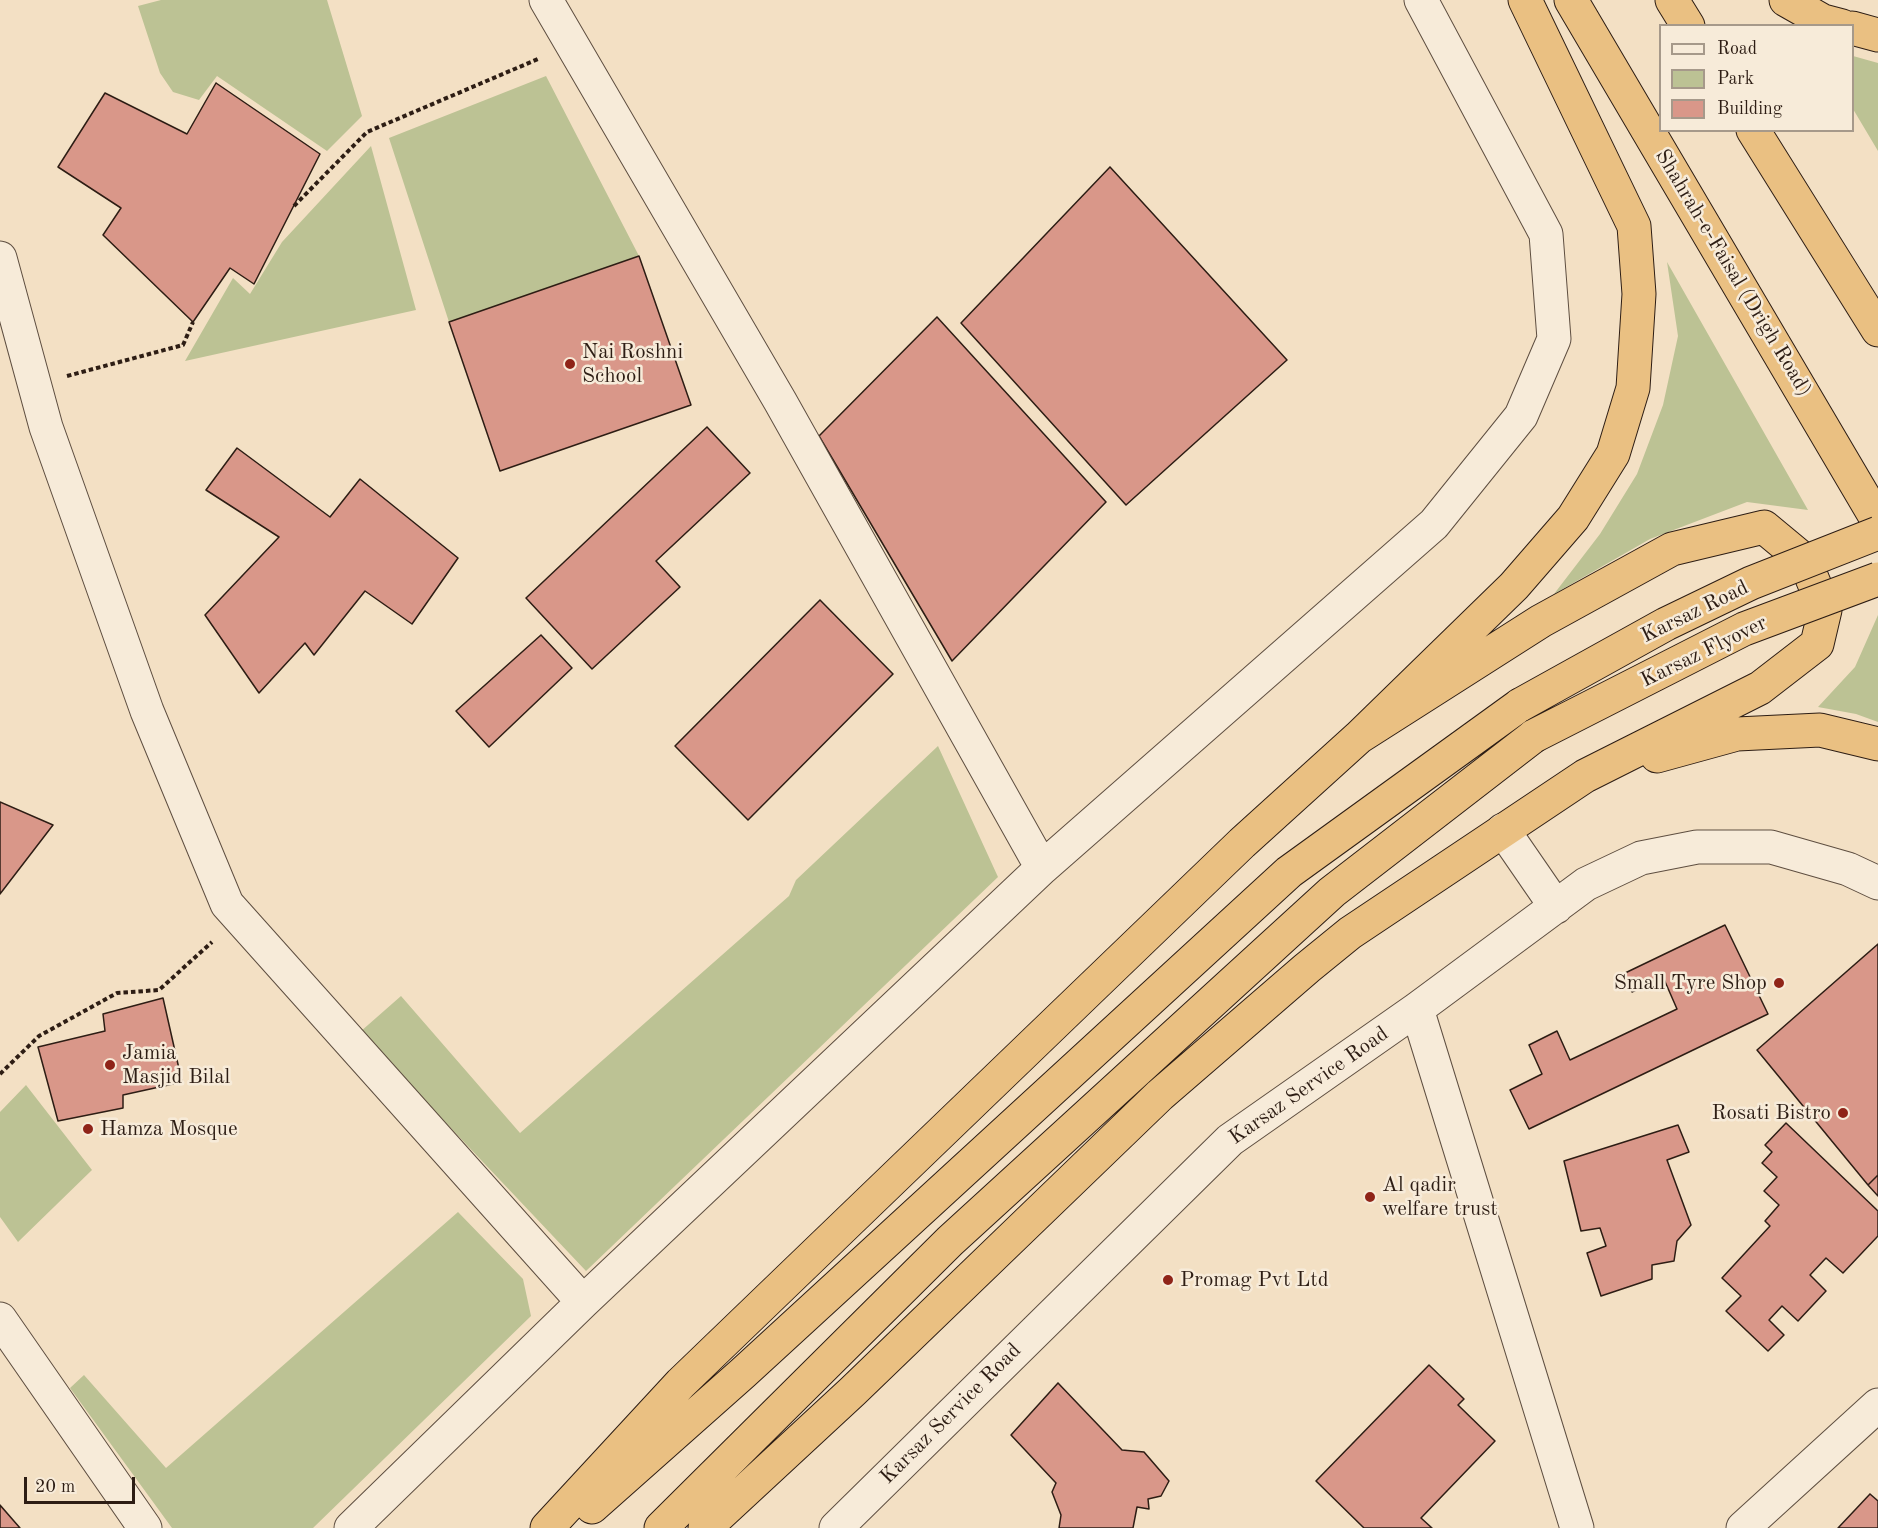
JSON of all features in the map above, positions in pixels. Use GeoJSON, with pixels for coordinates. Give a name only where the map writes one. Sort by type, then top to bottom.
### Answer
{"type":"FeatureCollection","features":[{"type":"Feature","properties":{"kind":"highway"},"geometry":{"type":"LineString","coordinates":[[547,1528],[681,1383],[1242,843],[1359,737],[1514,586],[1573,518],[1613,454],[1633,388],[1639,294],[1634,226],[1525,0]]}},
{"type":"Feature","properties":{"kind":"highway","name":"Shahrah-e-Faisal (Drigh Road)"},"geometry":{"type":"LineString","coordinates":[[1571,0],[1878,521]]}},
{"type":"Feature","properties":{"kind":"highway"},"geometry":{"type":"LineString","coordinates":[[1672,0],[1687,24]]}},
{"type":"Feature","properties":{"kind":"highway"},"geometry":{"type":"LineString","coordinates":[[1786,0],[1823,21],[1834,24]]}},
{"type":"Feature","properties":{"kind":"highway"},"geometry":{"type":"LineString","coordinates":[[1854,29],[1878,35]]}},
{"type":"Feature","properties":{"kind":"highway"},"geometry":{"type":"LineString","coordinates":[[1754,132],[1878,330]]}},
{"type":"Feature","properties":{"kind":"highway"},"geometry":{"type":"LineString","coordinates":[[705,1528],[853,1391],[1160,1095],[1350,933],[1585,776],[1760,688],[1817,644],[1825,610],[1805,561],[1764,527],[1672,549],[1541,621],[1359,737]]}},
{"type":"Feature","properties":{"kind":"highway","name":"Karsaz Road"},"geometry":{"type":"LineString","coordinates":[[568,1528],[743,1373],[1289,872],[1520,705],[1666,624],[1751,584],[1878,533]]}},
{"type":"Feature","properties":{"kind":"highway","name":"Karsaz Flyover"},"geometry":{"type":"LineString","coordinates":[[661,1528],[950,1241],[1332,892],[1534,736],[1744,629],[1878,579]]}},
{"type":"Feature","properties":{"kind":"highway"},"geometry":{"type":"LineString","coordinates":[[1585,776],[1737,734],[1820,730],[1878,744]]}},
{"type":"Feature","properties":{"kind":"street"},"geometry":{"type":"LineString","coordinates":[[546,0],[780,401],[1042,868]]}},
{"type":"Feature","properties":{"kind":"street"},"geometry":{"type":"LineString","coordinates":[[351,1528],[583,1302],[1042,868],[1434,524],[1521,416],[1554,339],[1546,234],[1421,0]]}},
{"type":"Feature","properties":{"kind":"street"},"geometry":{"type":"LineString","coordinates":[[0,258],[46,427],[147,711],[227,904],[583,1302]]}},
{"type":"Feature","properties":{"kind":"street"},"geometry":{"type":"LineString","coordinates":[[1503,830],[1556,907]]}},
{"type":"Feature","properties":{"kind":"street","name":"Karsaz Service Road"},"geometry":{"type":"LineString","coordinates":[[836,1528],[1230,1140],[1417,1009],[1586,884],[1641,858],[1697,847],[1770,847],[1848,869],[1878,883]]}},
{"type":"Feature","properties":{"kind":"street"},"geometry":{"type":"LineString","coordinates":[[1417,1009],[1577,1528]]}},
{"type":"Feature","properties":{"kind":"street"},"geometry":{"type":"LineString","coordinates":[[0,1319],[145,1528]]}},
{"type":"Feature","properties":{"kind":"street"},"geometry":{"type":"LineString","coordinates":[[1743,1528],[1878,1405]]}},
{"type":"Feature","properties":{"kind":"path"},"geometry":{"type":"LineString","coordinates":[[294,206],[367,132],[572,44]]}},
{"type":"Feature","properties":{"kind":"path"},"geometry":{"type":"LineString","coordinates":[[34,383],[183,345],[193,322]]}},
{"type":"Feature","properties":{"kind":"path"},"geometry":{"type":"LineString","coordinates":[[0,1074],[39,1036],[117,993],[159,990],[239,917]]}},
{"type":"Feature","properties":{"kind":"green space"},"geometry":{"type":"Polygon","coordinates":[[[161,0],[327,0],[362,116],[327,151],[217,76],[199,100],[173,92],[160,73],[138,6],[161,0]]]}},
{"type":"Feature","properties":{"kind":"green space"},"geometry":{"type":"Polygon","coordinates":[[[1854,56],[1878,63],[1878,151],[1854,111],[1854,56]]]}},
{"type":"Feature","properties":{"kind":"green space"},"geometry":{"type":"Polygon","coordinates":[[[546,76],[639,256],[449,322],[389,138],[546,76]]]}},
{"type":"Feature","properties":{"kind":"green space"},"geometry":{"type":"Polygon","coordinates":[[[371,146],[416,310],[185,361],[233,278],[250,294],[282,242],[371,146]]]}},
{"type":"Feature","properties":{"kind":"green space"},"geometry":{"type":"Polygon","coordinates":[[[1667,262],[1808,510],[1747,502],[1650,539],[1554,594],[1600,534],[1637,474],[1663,405],[1678,336],[1667,262]]]}},
{"type":"Feature","properties":{"kind":"green space"},"geometry":{"type":"Polygon","coordinates":[[[1878,615],[1878,722],[1856,714],[1818,707],[1855,667],[1878,615]]]}},
{"type":"Feature","properties":{"kind":"green space"},"geometry":{"type":"Polygon","coordinates":[[[938,746],[998,877],[586,1271],[360,1032],[401,996],[520,1133],[789,896],[796,880],[938,746]]]}},
{"type":"Feature","properties":{"kind":"green space"},"geometry":{"type":"Polygon","coordinates":[[[26,1085],[92,1170],[18,1242],[0,1217],[0,1112],[26,1085]]]}},
{"type":"Feature","properties":{"kind":"green space"},"geometry":{"type":"Polygon","coordinates":[[[458,1212],[523,1279],[531,1316],[313,1528],[172,1528],[70,1388],[84,1375],[166,1468],[458,1212]]]}},
{"type":"Feature","properties":{"kind":"building"},"geometry":{"type":"Polygon","coordinates":[[[216,83],[320,154],[254,284],[230,268],[193,322],[103,235],[121,208],[58,167],[105,93],[187,134],[216,83]]]}},
{"type":"Feature","properties":{"kind":"building"},"geometry":{"type":"Polygon","coordinates":[[[1110,167],[1287,360],[1126,505],[961,323],[1110,167]]]}},
{"type":"Feature","properties":{"kind":"building","name":"Nai Roshni School"},"geometry":{"type":"Polygon","coordinates":[[[639,256],[691,405],[500,471],[449,322],[639,256]]]}},
{"type":"Feature","properties":{"kind":"building"},"geometry":{"type":"Polygon","coordinates":[[[937,317],[1106,502],[952,661],[819,436],[937,317]]]}},
{"type":"Feature","properties":{"kind":"building"},"geometry":{"type":"Polygon","coordinates":[[[707,427],[750,473],[656,561],[680,587],[592,669],[526,598],[707,427]]]}},
{"type":"Feature","properties":{"kind":"building"},"geometry":{"type":"Polygon","coordinates":[[[237,448],[330,517],[360,479],[458,558],[412,624],[365,591],[314,655],[305,643],[259,693],[205,615],[279,537],[206,490],[237,448]]]}},
{"type":"Feature","properties":{"kind":"building"},"geometry":{"type":"Polygon","coordinates":[[[820,600],[893,674],[748,820],[675,746],[820,600]]]}},
{"type":"Feature","properties":{"kind":"building"},"geometry":{"type":"Polygon","coordinates":[[[541,635],[572,668],[489,747],[456,711],[541,635]]]}},
{"type":"Feature","properties":{"kind":"building"},"geometry":{"type":"Polygon","coordinates":[[[0,802],[53,825],[0,894],[0,802]]]}},
{"type":"Feature","properties":{"kind":"building"},"geometry":{"type":"Polygon","coordinates":[[[1725,925],[1768,1014],[1529,1129],[1510,1090],[1542,1074],[1529,1045],[1557,1031],[1570,1060],[1677,1009],[1663,977],[1632,992],[1623,974],[1725,925]]]}},
{"type":"Feature","properties":{"kind":"building","name":"Rosati Bistro"},"geometry":{"type":"Polygon","coordinates":[[[1878,944],[1878,1175],[1868,1185],[1757,1050],[1878,944]]]}},
{"type":"Feature","properties":{"kind":"building","name":"Jamia Masjid Bilal"},"geometry":{"type":"Polygon","coordinates":[[[163,998],[182,1082],[123,1095],[123,1108],[58,1121],[38,1047],[105,1031],[103,1014],[163,998]]]}},
{"type":"Feature","properties":{"kind":"building"},"geometry":{"type":"Polygon","coordinates":[[[1786,1123],[1878,1211],[1878,1236],[1843,1273],[1826,1258],[1810,1275],[1826,1291],[1798,1321],[1782,1306],[1769,1320],[1784,1335],[1768,1351],[1726,1311],[1741,1296],[1722,1278],[1770,1226],[1765,1221],[1779,1205],[1764,1191],[1777,1177],[1762,1163],[1772,1152],[1765,1145],[1786,1123]]]}},
{"type":"Feature","properties":{"kind":"building"},"geometry":{"type":"Polygon","coordinates":[[[1678,1125],[1689,1152],[1667,1160],[1691,1225],[1677,1241],[1674,1261],[1652,1265],[1652,1279],[1601,1296],[1587,1253],[1606,1246],[1600,1228],[1581,1231],[1564,1161],[1678,1125]]]}},
{"type":"Feature","properties":{"kind":"building"},"geometry":{"type":"Polygon","coordinates":[[[1878,1175],[1878,1196],[1868,1185],[1878,1175]]]}},
{"type":"Feature","properties":{"kind":"building"},"geometry":{"type":"Polygon","coordinates":[[[1429,1365],[1464,1399],[1458,1405],[1495,1441],[1421,1518],[1432,1528],[1364,1528],[1316,1481],[1429,1365]]]}},
{"type":"Feature","properties":{"kind":"building"},"geometry":{"type":"Polygon","coordinates":[[[1058,1383],[1122,1450],[1144,1452],[1169,1481],[1161,1496],[1148,1499],[1149,1509],[1137,1507],[1133,1528],[1059,1528],[1061,1515],[1052,1492],[1056,1483],[1011,1435],[1058,1383]]]}},
{"type":"Feature","properties":{"kind":"building"},"geometry":{"type":"Polygon","coordinates":[[[1870,1494],[1878,1501],[1878,1528],[1838,1528],[1870,1494]]]}},
{"type":"Feature","properties":{"kind":"building"},"geometry":{"type":"Polygon","coordinates":[[[0,1505],[20,1528],[0,1528],[0,1505]]]}},
{"type":"Feature","properties":{"kind":"place","name":"Nai Roshni School"},"geometry":{"type":"Point","coordinates":[570,364]}},
{"type":"Feature","properties":{"kind":"place","name":"Small Tyre Shop"},"geometry":{"type":"Point","coordinates":[1779,983]}},
{"type":"Feature","properties":{"kind":"place","name":"Jamia Masjid Bilal"},"geometry":{"type":"Point","coordinates":[110,1065]}},
{"type":"Feature","properties":{"kind":"place","name":"Rosati Bistro"},"geometry":{"type":"Point","coordinates":[1843,1113]}},
{"type":"Feature","properties":{"kind":"place","name":"Hamza Mosque"},"geometry":{"type":"Point","coordinates":[88,1129]}},
{"type":"Feature","properties":{"kind":"place","name":"Al qadir welfare trust"},"geometry":{"type":"Point","coordinates":[1370,1197]}},
{"type":"Feature","properties":{"kind":"place","name":"Promag Pvt Ltd"},"geometry":{"type":"Point","coordinates":[1168,1280]}}]}
